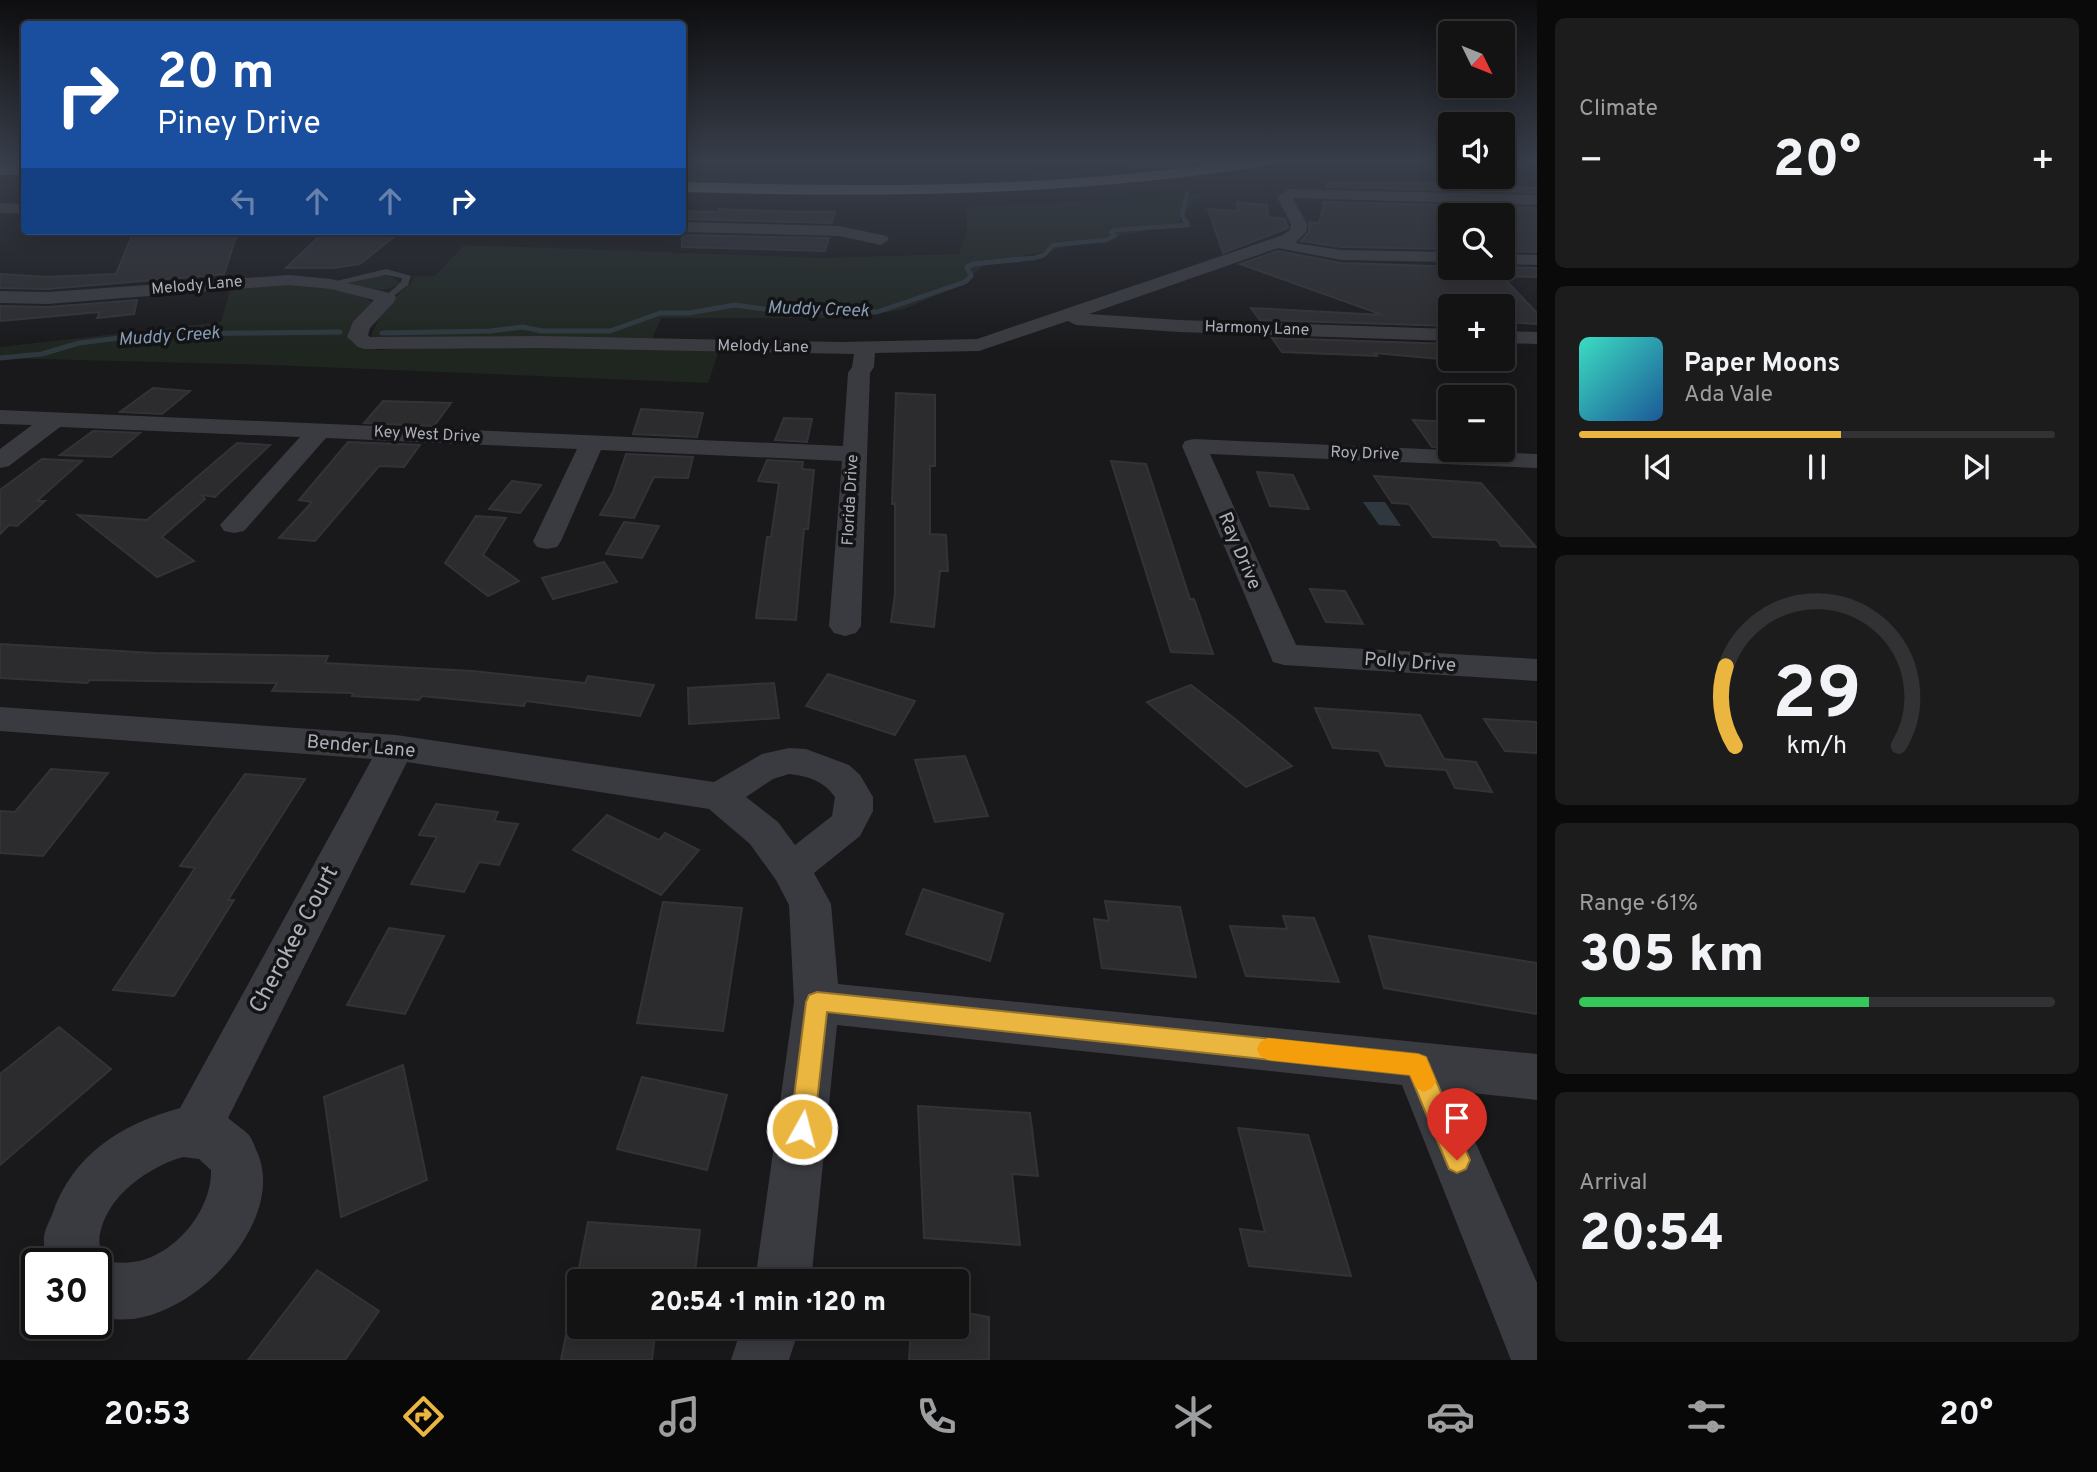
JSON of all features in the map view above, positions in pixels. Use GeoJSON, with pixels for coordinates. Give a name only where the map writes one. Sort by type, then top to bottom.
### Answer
{"type":"FeatureCollection","features":[{"type":"Feature","properties":{"kind":"street"},"geometry":{"type":"LineString","coordinates":[[862,361],[979,345],[1277,243],[1298,232],[1299,223]]}},
{"type":"Feature","properties":{"kind":"street"},"geometry":{"type":"LineString","coordinates":[[686,227],[839,231],[881,240]]}},
{"type":"Feature","properties":{"kind":"street"},"geometry":{"type":"LineString","coordinates":[[1277,243],[1329,254],[1438,257]]}},
{"type":"Feature","properties":{"kind":"street"},"geometry":{"type":"LineString","coordinates":[[1515,259],[1537,260]]}},
{"type":"Feature","properties":{"kind":"street","name":"Melody Lane"},"geometry":{"type":"LineString","coordinates":[[0,297],[48,298],[263,281],[328,284],[387,298]]}},
{"type":"Feature","properties":{"kind":"street","name":"Melody Lane"},"geometry":{"type":"LineString","coordinates":[[387,298],[360,326],[358,337],[365,343],[542,342],[842,348],[846,359],[862,361]]}},
{"type":"Feature","properties":{"kind":"street","name":"Harmony Lane"},"geometry":{"type":"LineString","coordinates":[[1063,317],[1179,326],[1438,335]]}},
{"type":"Feature","properties":{"kind":"street"},"geometry":{"type":"LineString","coordinates":[[1515,337],[1537,338]]}},
{"type":"Feature","properties":{"kind":"street","name":"Florida Drive"},"geometry":{"type":"LineString","coordinates":[[845,626],[853,454],[862,361]]}},
{"type":"Feature","properties":{"kind":"street","name":"Key West Drive"},"geometry":{"type":"LineString","coordinates":[[0,417],[853,454]]}},
{"type":"Feature","properties":{"kind":"street"},"geometry":{"type":"LineString","coordinates":[[0,461],[55,419]]}},
{"type":"Feature","properties":{"kind":"street"},"geometry":{"type":"LineString","coordinates":[[234,525],[320,430]]}},
{"type":"Feature","properties":{"kind":"street"},"geometry":{"type":"LineString","coordinates":[[547,541],[592,443]]}},
{"type":"Feature","properties":{"kind":"street","name":"Roy Drive"},"geometry":{"type":"LineString","coordinates":[[1194,446],[1537,461]]}},
{"type":"Feature","properties":{"kind":"street","name":"Ray Drive"},"geometry":{"type":"LineString","coordinates":[[1194,446],[1284,655]]}},
{"type":"Feature","properties":{"kind":"street","name":"Polly Drive"},"geometry":{"type":"LineString","coordinates":[[1284,655],[1537,670]]}},
{"type":"Feature","properties":{"kind":"street","name":"Bender Lane"},"geometry":{"type":"LineString","coordinates":[[0,719],[396,748],[720,797]]}},
{"type":"Feature","properties":{"kind":"street","name":"Cherokee Court"},"geometry":{"type":"LineString","coordinates":[[194,1133],[396,748]]}},
{"type":"Feature","properties":{"kind":"street"},"geometry":{"type":"LineString","coordinates":[[784,1269],[817,1002],[800,886],[764,834],[720,797],[775,763],[797,760],[823,765],[840,776],[852,794],[853,810],[846,826],[800,886]]}},
{"type":"Feature","properties":{"kind":"street"},"geometry":{"type":"LineString","coordinates":[[817,1002],[1537,1077]]}},
{"type":"Feature","properties":{"kind":"street"},"geometry":{"type":"LineString","coordinates":[[1418,1065],[1537,1351]]}},
{"type":"Feature","properties":{"kind":"street"},"geometry":{"type":"LineString","coordinates":[[72,1248],[74,1225],[87,1195],[110,1169],[137,1148],[166,1136],[194,1133],[217,1139],[233,1154],[238,1178],[233,1206],[217,1236],[192,1262],[161,1282],[129,1291],[112,1290]]}},
{"type":"Feature","properties":{"kind":"street"},"geometry":{"type":"LineString","coordinates":[[760,1360],[767,1339]]}},
{"type":"Feature","properties":{"kind":"lane"},"geometry":{"type":"LineString","coordinates":[[328,284],[386,272],[407,276],[405,283],[387,298]]}},
{"type":"Feature","properties":{"kind":"shaded area"},"geometry":{"type":"Polygon","coordinates":[[[967,223],[1178,223],[985,264],[959,286],[904,309],[853,318],[661,318],[651,342],[375,339],[371,336],[384,307],[411,283],[415,276],[435,276],[464,245],[823,258],[959,254],[967,223]]]}},
{"type":"Feature","properties":{"kind":"shaded area"},"geometry":{"type":"Polygon","coordinates":[[[377,275],[393,277],[400,283],[381,290],[347,283],[377,275]]]}},
{"type":"Feature","properties":{"kind":"shaded area"},"geometry":{"type":"Polygon","coordinates":[[[300,283],[362,295],[373,303],[351,333],[350,341],[378,350],[474,343],[719,350],[708,383],[271,365],[0,358],[0,347],[221,322],[231,286],[300,283]]]}},
{"type":"Feature","properties":{"kind":"shaded area"},"geometry":{"type":"Polygon","coordinates":[[[1363,502],[1385,502],[1401,526],[1379,525],[1363,502]]]}},
{"type":"Feature","properties":{"kind":"building"},"geometry":{"type":"Polygon","coordinates":[[[1213,223],[1286,223],[1288,228],[1223,253],[1213,223]]]}},
{"type":"Feature","properties":{"kind":"building"},"geometry":{"type":"Polygon","coordinates":[[[1309,223],[1438,223],[1438,249],[1341,247],[1301,241],[1309,232],[1309,223]]]}},
{"type":"Feature","properties":{"kind":"building"},"geometry":{"type":"Polygon","coordinates":[[[1515,223],[1537,223],[1537,252],[1515,251],[1515,223]]]}},
{"type":"Feature","properties":{"kind":"building"},"geometry":{"type":"Polygon","coordinates":[[[132,235],[237,235],[224,274],[48,289],[0,288],[0,274],[47,277],[116,274],[132,235]]]}},
{"type":"Feature","properties":{"kind":"building"},"geometry":{"type":"Polygon","coordinates":[[[321,235],[396,235],[360,264],[332,268],[286,268],[321,235]]]}},
{"type":"Feature","properties":{"kind":"building"},"geometry":{"type":"Polygon","coordinates":[[[682,235],[829,238],[825,251],[682,247],[682,235]]]}},
{"type":"Feature","properties":{"kind":"building"},"geometry":{"type":"Polygon","coordinates":[[[1278,251],[1341,263],[1438,266],[1438,280],[1505,280],[1537,313],[1537,324],[1515,323],[1515,294],[1438,294],[1438,326],[1260,320],[1251,308],[1383,315],[1240,264],[1278,251]]]}},
{"type":"Feature","properties":{"kind":"building"},"geometry":{"type":"Polygon","coordinates":[[[1515,267],[1537,268],[1537,277],[1515,276],[1515,267]]]}},
{"type":"Feature","properties":{"kind":"building"},"geometry":{"type":"Polygon","coordinates":[[[137,300],[134,314],[97,318],[100,312],[0,321],[0,306],[48,307],[137,300]]]}},
{"type":"Feature","properties":{"kind":"building"},"geometry":{"type":"Polygon","coordinates":[[[1272,338],[1438,344],[1438,359],[1374,353],[1377,356],[1282,352],[1272,338]]]}},
{"type":"Feature","properties":{"kind":"building"},"geometry":{"type":"Polygon","coordinates":[[[153,388],[190,391],[162,414],[120,412],[153,388]]]}},
{"type":"Feature","properties":{"kind":"building"},"geometry":{"type":"Polygon","coordinates":[[[896,393],[935,395],[935,466],[930,466],[930,534],[946,535],[948,571],[940,571],[934,627],[891,622],[895,594],[895,504],[892,504],[896,393]]]}},
{"type":"Feature","properties":{"kind":"building"},"geometry":{"type":"Polygon","coordinates":[[[383,401],[451,403],[434,426],[364,423],[383,401]]]}},
{"type":"Feature","properties":{"kind":"building"},"geometry":{"type":"Polygon","coordinates":[[[641,409],[703,413],[697,437],[633,434],[641,409]]]}},
{"type":"Feature","properties":{"kind":"building"},"geometry":{"type":"Polygon","coordinates":[[[784,418],[812,419],[807,442],[775,440],[784,418]]]}},
{"type":"Feature","properties":{"kind":"building"},"geometry":{"type":"Polygon","coordinates":[[[1413,420],[1438,421],[1438,447],[1432,447],[1413,420]]]}},
{"type":"Feature","properties":{"kind":"building"},"geometry":{"type":"Polygon","coordinates":[[[93,431],[140,433],[111,457],[60,455],[93,431]]]}},
{"type":"Feature","properties":{"kind":"building"},"geometry":{"type":"Polygon","coordinates":[[[348,442],[420,445],[404,467],[379,466],[315,541],[279,538],[312,502],[299,500],[348,442]]]}},
{"type":"Feature","properties":{"kind":"building"},"geometry":{"type":"Polygon","coordinates":[[[237,443],[270,445],[215,497],[202,495],[205,499],[162,537],[194,561],[157,577],[78,515],[147,520],[237,443]]]}},
{"type":"Feature","properties":{"kind":"building"},"geometry":{"type":"Polygon","coordinates":[[[626,454],[693,457],[688,478],[654,477],[634,518],[600,515],[613,492],[626,454]]]}},
{"type":"Feature","properties":{"kind":"building"},"geometry":{"type":"Polygon","coordinates":[[[42,459],[82,461],[37,501],[45,501],[17,526],[9,525],[0,534],[0,490],[42,459]]]}},
{"type":"Feature","properties":{"kind":"building"},"geometry":{"type":"Polygon","coordinates":[[[767,460],[803,462],[802,469],[814,470],[808,529],[804,529],[796,620],[756,618],[767,537],[771,537],[779,483],[758,481],[767,460]]]}},
{"type":"Feature","properties":{"kind":"building"},"geometry":{"type":"Polygon","coordinates":[[[1111,461],[1146,464],[1190,599],[1194,599],[1213,654],[1171,652],[1111,461]]]}},
{"type":"Feature","properties":{"kind":"building"},"geometry":{"type":"Polygon","coordinates":[[[1257,472],[1293,475],[1309,509],[1270,506],[1257,472]]]}},
{"type":"Feature","properties":{"kind":"building"},"geometry":{"type":"Polygon","coordinates":[[[1374,476],[1481,483],[1536,547],[1501,546],[1497,540],[1433,537],[1409,504],[1392,503],[1374,476]]]}},
{"type":"Feature","properties":{"kind":"building"},"geometry":{"type":"Polygon","coordinates":[[[512,481],[541,485],[520,513],[489,509],[512,481]]]}},
{"type":"Feature","properties":{"kind":"building"},"geometry":{"type":"Polygon","coordinates":[[[476,516],[506,518],[483,555],[519,581],[488,596],[445,563],[476,516]]]}},
{"type":"Feature","properties":{"kind":"building"},"geometry":{"type":"Polygon","coordinates":[[[624,522],[659,526],[642,558],[606,554],[624,522]]]}},
{"type":"Feature","properties":{"kind":"building"},"geometry":{"type":"Polygon","coordinates":[[[604,562],[617,582],[553,599],[542,578],[604,562]]]}},
{"type":"Feature","properties":{"kind":"building"},"geometry":{"type":"Polygon","coordinates":[[[1310,589],[1345,591],[1363,624],[1326,622],[1310,589]]]}},
{"type":"Feature","properties":{"kind":"building"},"geometry":{"type":"Polygon","coordinates":[[[0,644],[154,653],[328,656],[325,663],[473,671],[585,683],[588,676],[654,685],[640,716],[526,701],[524,706],[422,696],[419,700],[352,696],[353,693],[272,691],[277,683],[90,680],[87,683],[0,678],[0,644]]]}},
{"type":"Feature","properties":{"kind":"building"},"geometry":{"type":"Polygon","coordinates":[[[828,674],[915,701],[895,735],[806,706],[828,674]]]}},
{"type":"Feature","properties":{"kind":"building"},"geometry":{"type":"Polygon","coordinates":[[[774,683],[779,718],[689,724],[688,688],[774,683]]]}},
{"type":"Feature","properties":{"kind":"building"},"geometry":{"type":"Polygon","coordinates":[[[1191,685],[1292,766],[1246,787],[1147,702],[1191,685]]]}},
{"type":"Feature","properties":{"kind":"building"},"geometry":{"type":"Polygon","coordinates":[[[1315,708],[1420,715],[1444,759],[1476,762],[1492,792],[1455,788],[1446,770],[1386,766],[1379,751],[1333,748],[1315,708]]]}},
{"type":"Feature","properties":{"kind":"building"},"geometry":{"type":"Polygon","coordinates":[[[1484,719],[1537,722],[1537,753],[1505,751],[1484,719]]]}},
{"type":"Feature","properties":{"kind":"building"},"geometry":{"type":"Polygon","coordinates":[[[965,756],[988,816],[935,822],[915,760],[965,756]]]}},
{"type":"Feature","properties":{"kind":"building"},"geometry":{"type":"Polygon","coordinates":[[[51,769],[108,773],[43,856],[0,853],[0,811],[15,812],[51,769]]]}},
{"type":"Feature","properties":{"kind":"building"},"geometry":{"type":"Polygon","coordinates":[[[245,774],[305,779],[228,900],[234,900],[174,996],[113,990],[195,868],[180,866],[245,774]]]}},
{"type":"Feature","properties":{"kind":"building"},"geometry":{"type":"Polygon","coordinates":[[[436,804],[498,812],[494,821],[518,824],[499,865],[479,862],[464,892],[411,884],[437,837],[419,835],[436,804]]]}},
{"type":"Feature","properties":{"kind":"building"},"geometry":{"type":"Polygon","coordinates":[[[607,815],[659,840],[665,833],[699,850],[661,895],[573,850],[607,815]]]}},
{"type":"Feature","properties":{"kind":"building"},"geometry":{"type":"Polygon","coordinates":[[[923,889],[1003,914],[990,961],[906,934],[923,889]]]}},
{"type":"Feature","properties":{"kind":"building"},"geometry":{"type":"Polygon","coordinates":[[[1105,901],[1180,907],[1196,977],[1102,968],[1094,919],[1109,921],[1105,901]]]}},
{"type":"Feature","properties":{"kind":"building"},"geometry":{"type":"Polygon","coordinates":[[[663,902],[742,908],[723,1031],[637,1023],[663,902]]]}},
{"type":"Feature","properties":{"kind":"building"},"geometry":{"type":"Polygon","coordinates":[[[1283,916],[1314,918],[1339,982],[1246,976],[1230,926],[1287,929],[1283,916]]]}},
{"type":"Feature","properties":{"kind":"building"},"geometry":{"type":"Polygon","coordinates":[[[389,928],[444,936],[405,1014],[347,1005],[389,928]]]}},
{"type":"Feature","properties":{"kind":"building"},"geometry":{"type":"Polygon","coordinates":[[[1369,936],[1537,963],[1537,1014],[1384,988],[1369,936]]]}},
{"type":"Feature","properties":{"kind":"building"},"geometry":{"type":"Polygon","coordinates":[[[59,1027],[111,1069],[0,1165],[0,1074],[59,1027]]]}},
{"type":"Feature","properties":{"kind":"building"},"geometry":{"type":"Polygon","coordinates":[[[403,1065],[427,1180],[341,1217],[324,1097],[403,1065]]]}},
{"type":"Feature","properties":{"kind":"building"},"geometry":{"type":"Polygon","coordinates":[[[642,1077],[727,1095],[707,1170],[617,1149],[642,1077]]]}},
{"type":"Feature","properties":{"kind":"building"},"geometry":{"type":"Polygon","coordinates":[[[918,1106],[1030,1113],[1038,1176],[1012,1174],[1020,1245],[924,1238],[918,1106]]]}},
{"type":"Feature","properties":{"kind":"building"},"geometry":{"type":"Polygon","coordinates":[[[1238,1128],[1308,1135],[1351,1276],[1249,1266],[1240,1229],[1265,1232],[1238,1128]]]}},
{"type":"Feature","properties":{"kind":"building"},"geometry":{"type":"Polygon","coordinates":[[[588,1222],[700,1230],[695,1269],[579,1269],[588,1222]]]}},
{"type":"Feature","properties":{"kind":"building"},"geometry":{"type":"Polygon","coordinates":[[[317,1270],[379,1311],[345,1360],[248,1360],[317,1270]]]}},
{"type":"Feature","properties":{"kind":"building"},"geometry":{"type":"Polygon","coordinates":[[[969,1313],[989,1317],[989,1360],[909,1360],[910,1339],[969,1339],[969,1313]]]}},
{"type":"Feature","properties":{"kind":"building"},"geometry":{"type":"Polygon","coordinates":[[[567,1329],[567,1339],[654,1339],[652,1360],[561,1360],[567,1329]]]}},
{"type":"Feature","properties":{"kind":"waterway","name":"Muddy Creek"},"geometry":{"type":"LineString","coordinates":[[1022,259],[1044,255],[1053,245],[1106,240],[1115,236],[1111,232],[1114,230],[1187,223]]}},
{"type":"Feature","properties":{"kind":"waterway","name":"Muddy Creek"},"geometry":{"type":"LineString","coordinates":[[382,333],[490,331],[523,327],[542,331],[610,331],[660,313],[689,313],[735,305],[785,312],[877,312],[965,282],[971,276],[967,267],[973,264],[1022,259]]}},
{"type":"Feature","properties":{"kind":"waterway","name":"Muddy Creek"},"geometry":{"type":"LineString","coordinates":[[998,261],[1022,259]]}},
{"type":"Feature","properties":{"kind":"waterway","name":"Muddy Creek"},"geometry":{"type":"LineString","coordinates":[[0,358],[42,354],[79,343],[151,334],[340,332]]}},
{"type":"Feature","properties":{"kind":"slow traffic"},"geometry":{"type":"LineString","coordinates":[[1268,1049],[1418,1065],[1424,1081]]}},
{"type":"Feature","properties":{"kind":"route"},"geometry":{"type":"LineString","coordinates":[[802,1129],[817,1002],[1418,1065],[1457,1160]]}}]}
